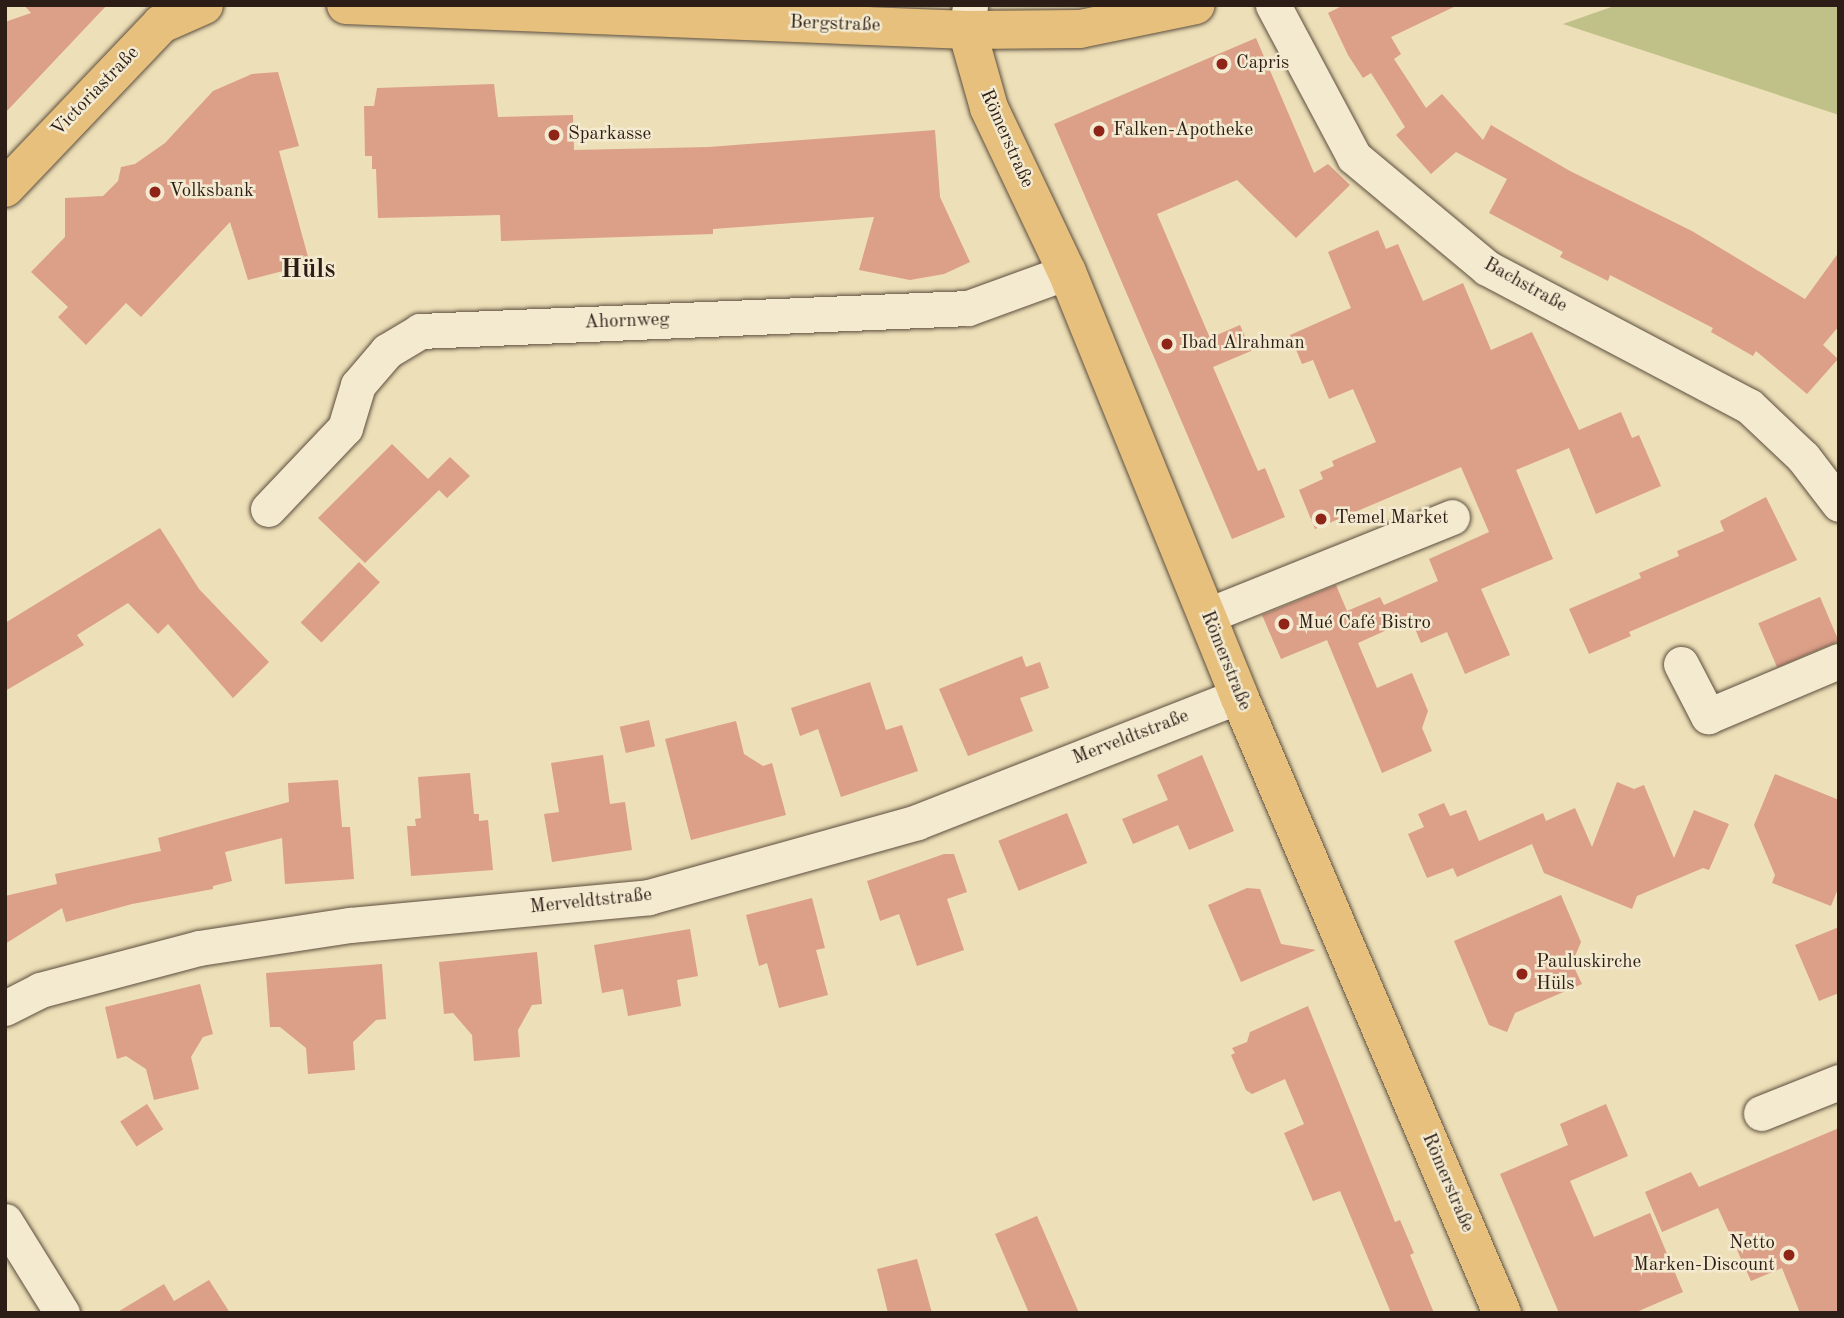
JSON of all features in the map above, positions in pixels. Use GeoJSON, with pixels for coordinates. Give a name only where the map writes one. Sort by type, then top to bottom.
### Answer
{"type":"FeatureCollection","features":[{"type":"Feature","properties":{"kind":"main road","name":"Bergstraße"},"geometry":{"type":"LineString","coordinates":[[346,5],[968,18],[1080,29],[1195,5]]}},
{"type":"Feature","properties":{"kind":"main road","name":"Victoriastraße"},"geometry":{"type":"LineString","coordinates":[[5,188],[161,24],[199,7]]}},
{"type":"Feature","properties":{"kind":"main road","name":"Römerstraße"},"geometry":{"type":"LineString","coordinates":[[968,18],[989,108],[1067,272],[1239,696],[1502,1313]]}},
{"type":"Feature","properties":{"kind":"street","name":"Bachstraße"},"geometry":{"type":"LineString","coordinates":[[1273,5],[1354,157],[1488,268],[1749,406],[1803,457],[1839,503]]}},
{"type":"Feature","properties":{"kind":"street","name":"Ahornweg"},"geometry":{"type":"LineString","coordinates":[[268,509],[345,428],[358,384],[387,351],[421,331],[968,308],[1067,272]]}},
{"type":"Feature","properties":{"kind":"street"},"geometry":{"type":"LineString","coordinates":[[1206,616],[1452,517]]}},
{"type":"Feature","properties":{"kind":"street"},"geometry":{"type":"LineString","coordinates":[[1681,664],[1708,716],[1839,662]]}},
{"type":"Feature","properties":{"kind":"street","name":"Merveldtstraße"},"geometry":{"type":"LineString","coordinates":[[5,1008],[40,990],[199,948],[350,925],[649,897],[917,822],[1239,696]]}},
{"type":"Feature","properties":{"kind":"street"},"geometry":{"type":"LineString","coordinates":[[1761,1113],[1839,1082]]}},
{"type":"Feature","properties":{"kind":"street"},"geometry":{"type":"LineString","coordinates":[[5,1221],[62,1313]]}},
{"type":"Feature","properties":{"kind":"green space"},"geometry":{"type":"Polygon","coordinates":[[[1617,5],[1839,5],[1839,115],[1563,24],[1617,5]]]}},
{"type":"Feature","properties":{"kind":"building"},"geometry":{"type":"Polygon","coordinates":[[[24,5],[107,5],[5,113],[5,22],[31,13],[24,5]]]}},
{"type":"Feature","properties":{"kind":"building"},"geometry":{"type":"Polygon","coordinates":[[[1344,5],[1458,5],[1391,37],[1401,54],[1394,59],[1426,108],[1442,94],[1483,140],[1491,125],[1570,171],[1692,231],[1805,299],[1839,252],[1839,326],[1823,345],[1838,359],[1807,394],[1756,351],[1753,356],[1711,332],[1713,328],[1610,275],[1608,281],[1560,257],[1563,252],[1489,213],[1507,179],[1456,152],[1431,174],[1396,135],[1405,127],[1371,73],[1363,78],[1348,55],[1328,13],[1344,5]]]}},
{"type":"Feature","properties":{"kind":"building"},"geometry":{"type":"Polygon","coordinates":[[[1256,38],[1314,173],[1328,164],[1350,185],[1296,238],[1237,180],[1157,214],[1210,338],[1240,325],[1251,351],[1213,367],[1258,471],[1265,468],[1285,517],[1232,539],[1054,124],[1256,38]]]}},
{"type":"Feature","properties":{"kind":"building"},"geometry":{"type":"Polygon","coordinates":[[[278,72],[299,146],[279,151],[310,264],[248,280],[230,222],[141,317],[126,303],[86,345],[58,317],[68,307],[31,272],[65,237],[65,198],[103,196],[118,181],[121,167],[135,164],[165,143],[213,91],[252,74],[278,72]]]}},
{"type":"Feature","properties":{"kind":"building"},"geometry":{"type":"Polygon","coordinates":[[[494,84],[498,117],[573,115],[574,150],[709,147],[935,130],[940,197],[970,262],[944,274],[910,280],[859,270],[874,217],[713,229],[713,234],[501,241],[500,215],[378,218],[376,169],[372,169],[372,156],[365,156],[364,106],[374,106],[377,88],[494,84]]]}},
{"type":"Feature","properties":{"kind":"building"},"geometry":{"type":"Polygon","coordinates":[[[1378,230],[1386,249],[1398,244],[1423,301],[1463,283],[1491,350],[1532,332],[1579,430],[1621,412],[1632,438],[1639,435],[1661,486],[1596,514],[1569,448],[1516,470],[1553,559],[1481,589],[1510,655],[1465,674],[1447,632],[1421,643],[1411,619],[1358,643],[1377,688],[1412,673],[1428,711],[1422,728],[1432,751],[1382,773],[1327,640],[1281,659],[1262,615],[1336,585],[1347,611],[1380,597],[1384,605],[1438,581],[1429,559],[1489,532],[1461,467],[1315,529],[1299,490],[1323,479],[1320,472],[1334,466],[1332,461],[1376,442],[1353,389],[1329,399],[1313,360],[1302,364],[1290,335],[1351,308],[1328,252],[1378,230]]]}},
{"type":"Feature","properties":{"kind":"building"},"geometry":{"type":"Polygon","coordinates":[[[392,444],[428,479],[450,457],[470,476],[447,498],[439,490],[365,563],[318,518],[392,444]]]}},
{"type":"Feature","properties":{"kind":"building"},"geometry":{"type":"Polygon","coordinates":[[[1766,497],[1797,560],[1629,632],[1631,636],[1589,654],[1569,609],[1641,578],[1639,573],[1679,556],[1677,551],[1724,531],[1720,521],[1766,497]]]}},
{"type":"Feature","properties":{"kind":"building"},"geometry":{"type":"Polygon","coordinates":[[[160,528],[199,589],[269,662],[233,698],[168,624],[158,634],[128,603],[77,635],[84,645],[5,691],[5,623],[160,528]]]}},
{"type":"Feature","properties":{"kind":"building"},"geometry":{"type":"Polygon","coordinates":[[[359,562],[380,582],[322,643],[301,622],[359,562]]]}},
{"type":"Feature","properties":{"kind":"building"},"geometry":{"type":"Polygon","coordinates":[[[1820,597],[1839,641],[1777,667],[1758,623],[1820,597]]]}},
{"type":"Feature","properties":{"kind":"building"},"geometry":{"type":"Polygon","coordinates":[[[1022,656],[1026,667],[1040,662],[1049,688],[1020,698],[1033,731],[968,756],[939,689],[1022,656]]]}},
{"type":"Feature","properties":{"kind":"building"},"geometry":{"type":"Polygon","coordinates":[[[870,682],[886,730],[902,725],[918,771],[841,797],[818,729],[800,736],[791,708],[870,682]]]}},
{"type":"Feature","properties":{"kind":"building"},"geometry":{"type":"Polygon","coordinates":[[[649,720],[655,746],[626,753],[620,727],[649,720]]]}},
{"type":"Feature","properties":{"kind":"building"},"geometry":{"type":"Polygon","coordinates":[[[736,721],[744,754],[763,766],[772,763],[786,815],[691,840],[665,739],[736,721]]]}},
{"type":"Feature","properties":{"kind":"building"},"geometry":{"type":"Polygon","coordinates":[[[603,755],[610,804],[625,802],[632,850],[552,862],[544,814],[559,812],[551,763],[603,755]]]}},
{"type":"Feature","properties":{"kind":"building"},"geometry":{"type":"Polygon","coordinates":[[[1202,755],[1234,831],[1189,850],[1178,825],[1133,844],[1122,819],[1168,800],[1157,775],[1202,755]]]}},
{"type":"Feature","properties":{"kind":"building"},"geometry":{"type":"Polygon","coordinates":[[[470,773],[474,814],[479,814],[479,821],[488,820],[493,870],[411,876],[407,826],[416,826],[415,819],[421,818],[418,777],[470,773]]]}},
{"type":"Feature","properties":{"kind":"building"},"geometry":{"type":"Polygon","coordinates":[[[1775,774],[1839,800],[1839,886],[1831,906],[1772,883],[1775,875],[1754,825],[1775,774]]]}},
{"type":"Feature","properties":{"kind":"building"},"geometry":{"type":"Polygon","coordinates":[[[338,780],[342,827],[350,827],[354,879],[285,884],[282,838],[225,852],[232,881],[213,886],[213,889],[132,904],[66,922],[62,908],[5,944],[5,896],[57,884],[55,874],[161,851],[158,838],[289,802],[288,783],[338,780]]]}},
{"type":"Feature","properties":{"kind":"building"},"geometry":{"type":"Polygon","coordinates":[[[1617,782],[1634,789],[1644,785],[1674,858],[1694,810],[1729,824],[1709,870],[1703,868],[1637,896],[1632,909],[1544,873],[1532,844],[1457,877],[1453,868],[1427,878],[1408,834],[1424,827],[1418,814],[1444,803],[1450,816],[1466,810],[1479,841],[1543,813],[1546,821],[1575,808],[1592,847],[1617,782]]]}},
{"type":"Feature","properties":{"kind":"building"},"geometry":{"type":"Polygon","coordinates":[[[1067,813],[1087,863],[1019,891],[998,841],[1067,813]]]}},
{"type":"Feature","properties":{"kind":"building"},"geometry":{"type":"Polygon","coordinates":[[[944,854],[954,854],[967,892],[947,899],[964,950],[917,966],[899,914],[880,921],[867,881],[944,854]]]}},
{"type":"Feature","properties":{"kind":"building"},"geometry":{"type":"Polygon","coordinates":[[[1247,888],[1260,889],[1281,944],[1316,950],[1241,982],[1208,905],[1247,888]]]}},
{"type":"Feature","properties":{"kind":"building","name":"Pauluskirche Hüls"},"geometry":{"type":"Polygon","coordinates":[[[1561,895],[1581,942],[1572,963],[1582,984],[1515,1013],[1507,1032],[1489,1025],[1454,941],[1561,895]]]}},
{"type":"Feature","properties":{"kind":"building"},"geometry":{"type":"Polygon","coordinates":[[[812,898],[825,948],[816,950],[828,995],[779,1008],[767,963],[759,966],[746,915],[812,898]]]}},
{"type":"Feature","properties":{"kind":"building"},"geometry":{"type":"Polygon","coordinates":[[[1839,927],[1839,993],[1819,1001],[1795,945],[1839,927]]]}},
{"type":"Feature","properties":{"kind":"building"},"geometry":{"type":"Polygon","coordinates":[[[690,929],[698,976],[677,980],[681,1006],[628,1016],[623,989],[602,993],[594,945],[690,929]]]}},
{"type":"Feature","properties":{"kind":"building"},"geometry":{"type":"Polygon","coordinates":[[[537,952],[542,1004],[532,1005],[518,1030],[520,1057],[474,1061],[472,1035],[453,1013],[444,1014],[439,962],[537,952]]]}},
{"type":"Feature","properties":{"kind":"building"},"geometry":{"type":"Polygon","coordinates":[[[382,964],[386,1019],[376,1020],[353,1042],[355,1070],[308,1074],[306,1048],[280,1027],[270,1027],[266,973],[382,964]]]}},
{"type":"Feature","properties":{"kind":"building"},"geometry":{"type":"Polygon","coordinates":[[[200,984],[213,1034],[203,1037],[191,1057],[199,1089],[154,1100],[146,1069],[126,1056],[117,1059],[105,1007],[200,984]]]}},
{"type":"Feature","properties":{"kind":"building"},"geometry":{"type":"Polygon","coordinates":[[[1308,1006],[1395,1222],[1400,1220],[1414,1253],[1410,1255],[1434,1313],[1391,1313],[1340,1191],[1313,1201],[1284,1133],[1304,1124],[1285,1079],[1252,1094],[1246,1090],[1231,1055],[1235,1053],[1232,1048],[1247,1042],[1250,1032],[1308,1006]]]}},
{"type":"Feature","properties":{"kind":"building"},"geometry":{"type":"Polygon","coordinates":[[[147,1104],[163,1129],[137,1147],[120,1121],[147,1104]]]}},
{"type":"Feature","properties":{"kind":"building"},"geometry":{"type":"Polygon","coordinates":[[[1606,1104],[1628,1156],[1570,1181],[1594,1237],[1650,1213],[1683,1292],[1634,1313],[1559,1313],[1500,1174],[1568,1145],[1560,1124],[1606,1104]]]}},
{"type":"Feature","properties":{"kind":"building"},"geometry":{"type":"Polygon","coordinates":[[[1839,1128],[1839,1313],[1800,1313],[1782,1268],[1751,1281],[1718,1208],[1662,1232],[1645,1192],[1691,1172],[1699,1187],[1839,1128]]]}},
{"type":"Feature","properties":{"kind":"building"},"geometry":{"type":"Polygon","coordinates":[[[1037,1216],[1079,1313],[1029,1313],[995,1234],[1037,1216]]]}},
{"type":"Feature","properties":{"kind":"building"},"geometry":{"type":"Polygon","coordinates":[[[917,1259],[932,1313],[888,1313],[877,1269],[917,1259]]]}},
{"type":"Feature","properties":{"kind":"building"},"geometry":{"type":"Polygon","coordinates":[[[209,1280],[230,1313],[116,1313],[164,1284],[174,1301],[209,1280]]]}},
{"type":"Feature","properties":{"kind":"place","name":"Capris"},"geometry":{"type":"Point","coordinates":[1222,64]}},
{"type":"Feature","properties":{"kind":"place","name":"Falken-Apotheke"},"geometry":{"type":"Point","coordinates":[1099,131]}},
{"type":"Feature","properties":{"kind":"place","name":"Sparkasse"},"geometry":{"type":"Point","coordinates":[554,135]}},
{"type":"Feature","properties":{"kind":"place","name":"Volksbank"},"geometry":{"type":"Point","coordinates":[155,192]}},
{"type":"Feature","properties":{"kind":"place","name":"Ibad Alrahman"},"geometry":{"type":"Point","coordinates":[1167,344]}},
{"type":"Feature","properties":{"kind":"place","name":"Temel Market"},"geometry":{"type":"Point","coordinates":[1321,519]}},
{"type":"Feature","properties":{"kind":"place","name":"Mué Café Bistro"},"geometry":{"type":"Point","coordinates":[1284,624]}},
{"type":"Feature","properties":{"kind":"place","name":"Pauluskirche Hüls"},"geometry":{"type":"Point","coordinates":[1522,974]}},
{"type":"Feature","properties":{"kind":"place","name":"Netto Marken-Discount"},"geometry":{"type":"Point","coordinates":[1789,1255]}},
{"type":"Feature","properties":{"kind":"district","name":"Hüls"},"geometry":{"type":"Point","coordinates":[308,271]}}]}
